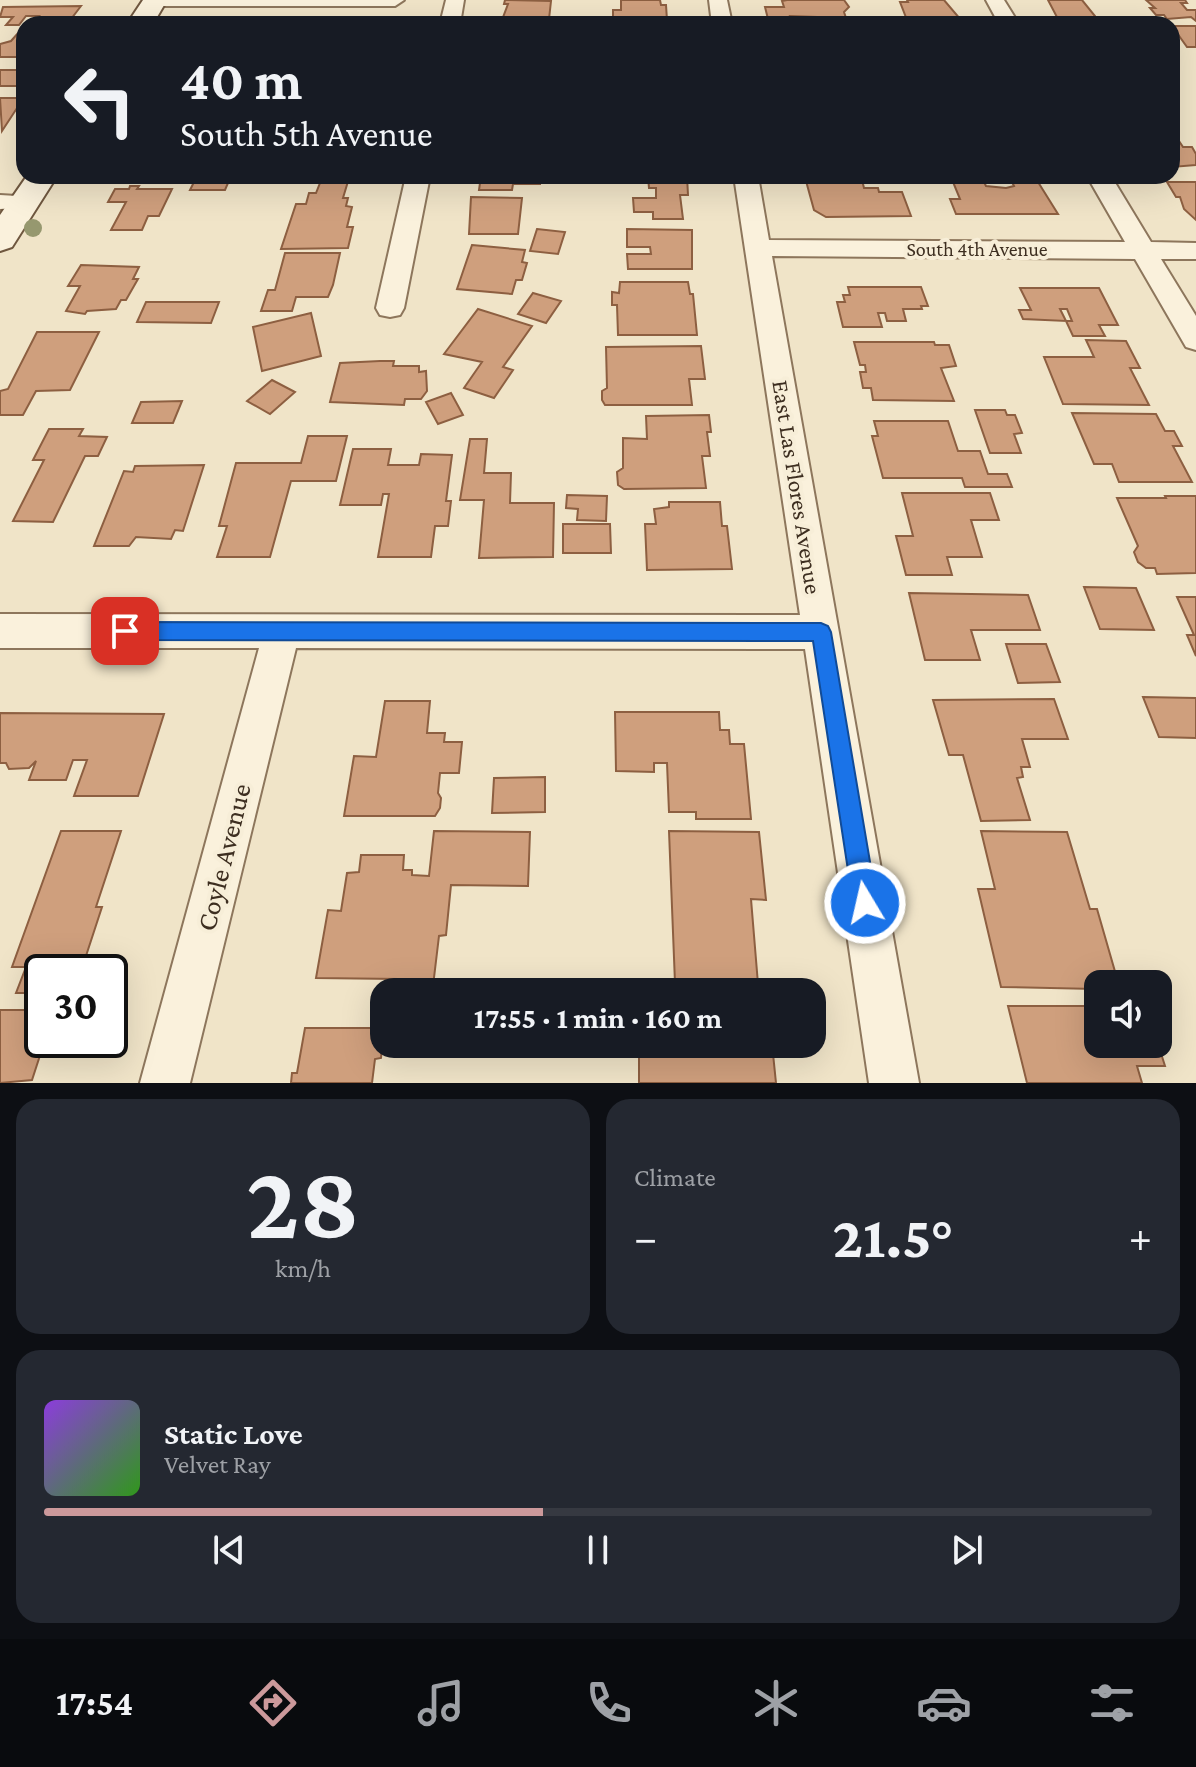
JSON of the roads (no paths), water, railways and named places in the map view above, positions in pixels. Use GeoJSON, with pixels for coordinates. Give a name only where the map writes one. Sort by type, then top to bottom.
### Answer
{"type":"FeatureCollection","features":[{"type":"Feature","properties":{"kind":"street"},"geometry":{"type":"LineString","coordinates":[[155,0],[395,0]]}},
{"type":"Feature","properties":{"kind":"street"},"geometry":{"type":"LineString","coordinates":[[438,0],[455,0]]}},
{"type":"Feature","properties":{"kind":"street"},"geometry":{"type":"LineString","coordinates":[[390,308],[416,184]]}},
{"type":"Feature","properties":{"kind":"street","name":"East Las Flores Avenue"},"geometry":{"type":"LineString","coordinates":[[747,184],[894,1083]]}},
{"type":"Feature","properties":{"kind":"street"},"geometry":{"type":"LineString","coordinates":[[1104,184],[1196,340]]}},
{"type":"Feature","properties":{"kind":"street"},"geometry":{"type":"LineString","coordinates":[[0,240],[22,193]]}},
{"type":"Feature","properties":{"kind":"street","name":"South 4th Avenue"},"geometry":{"type":"LineString","coordinates":[[757,248],[1196,251]]}},
{"type":"Feature","properties":{"kind":"street"},"geometry":{"type":"LineString","coordinates":[[0,631],[821,632]]}},
{"type":"Feature","properties":{"kind":"street","name":"Coyle Avenue"},"geometry":{"type":"LineString","coordinates":[[165,1083],[282,631]]}}]}
